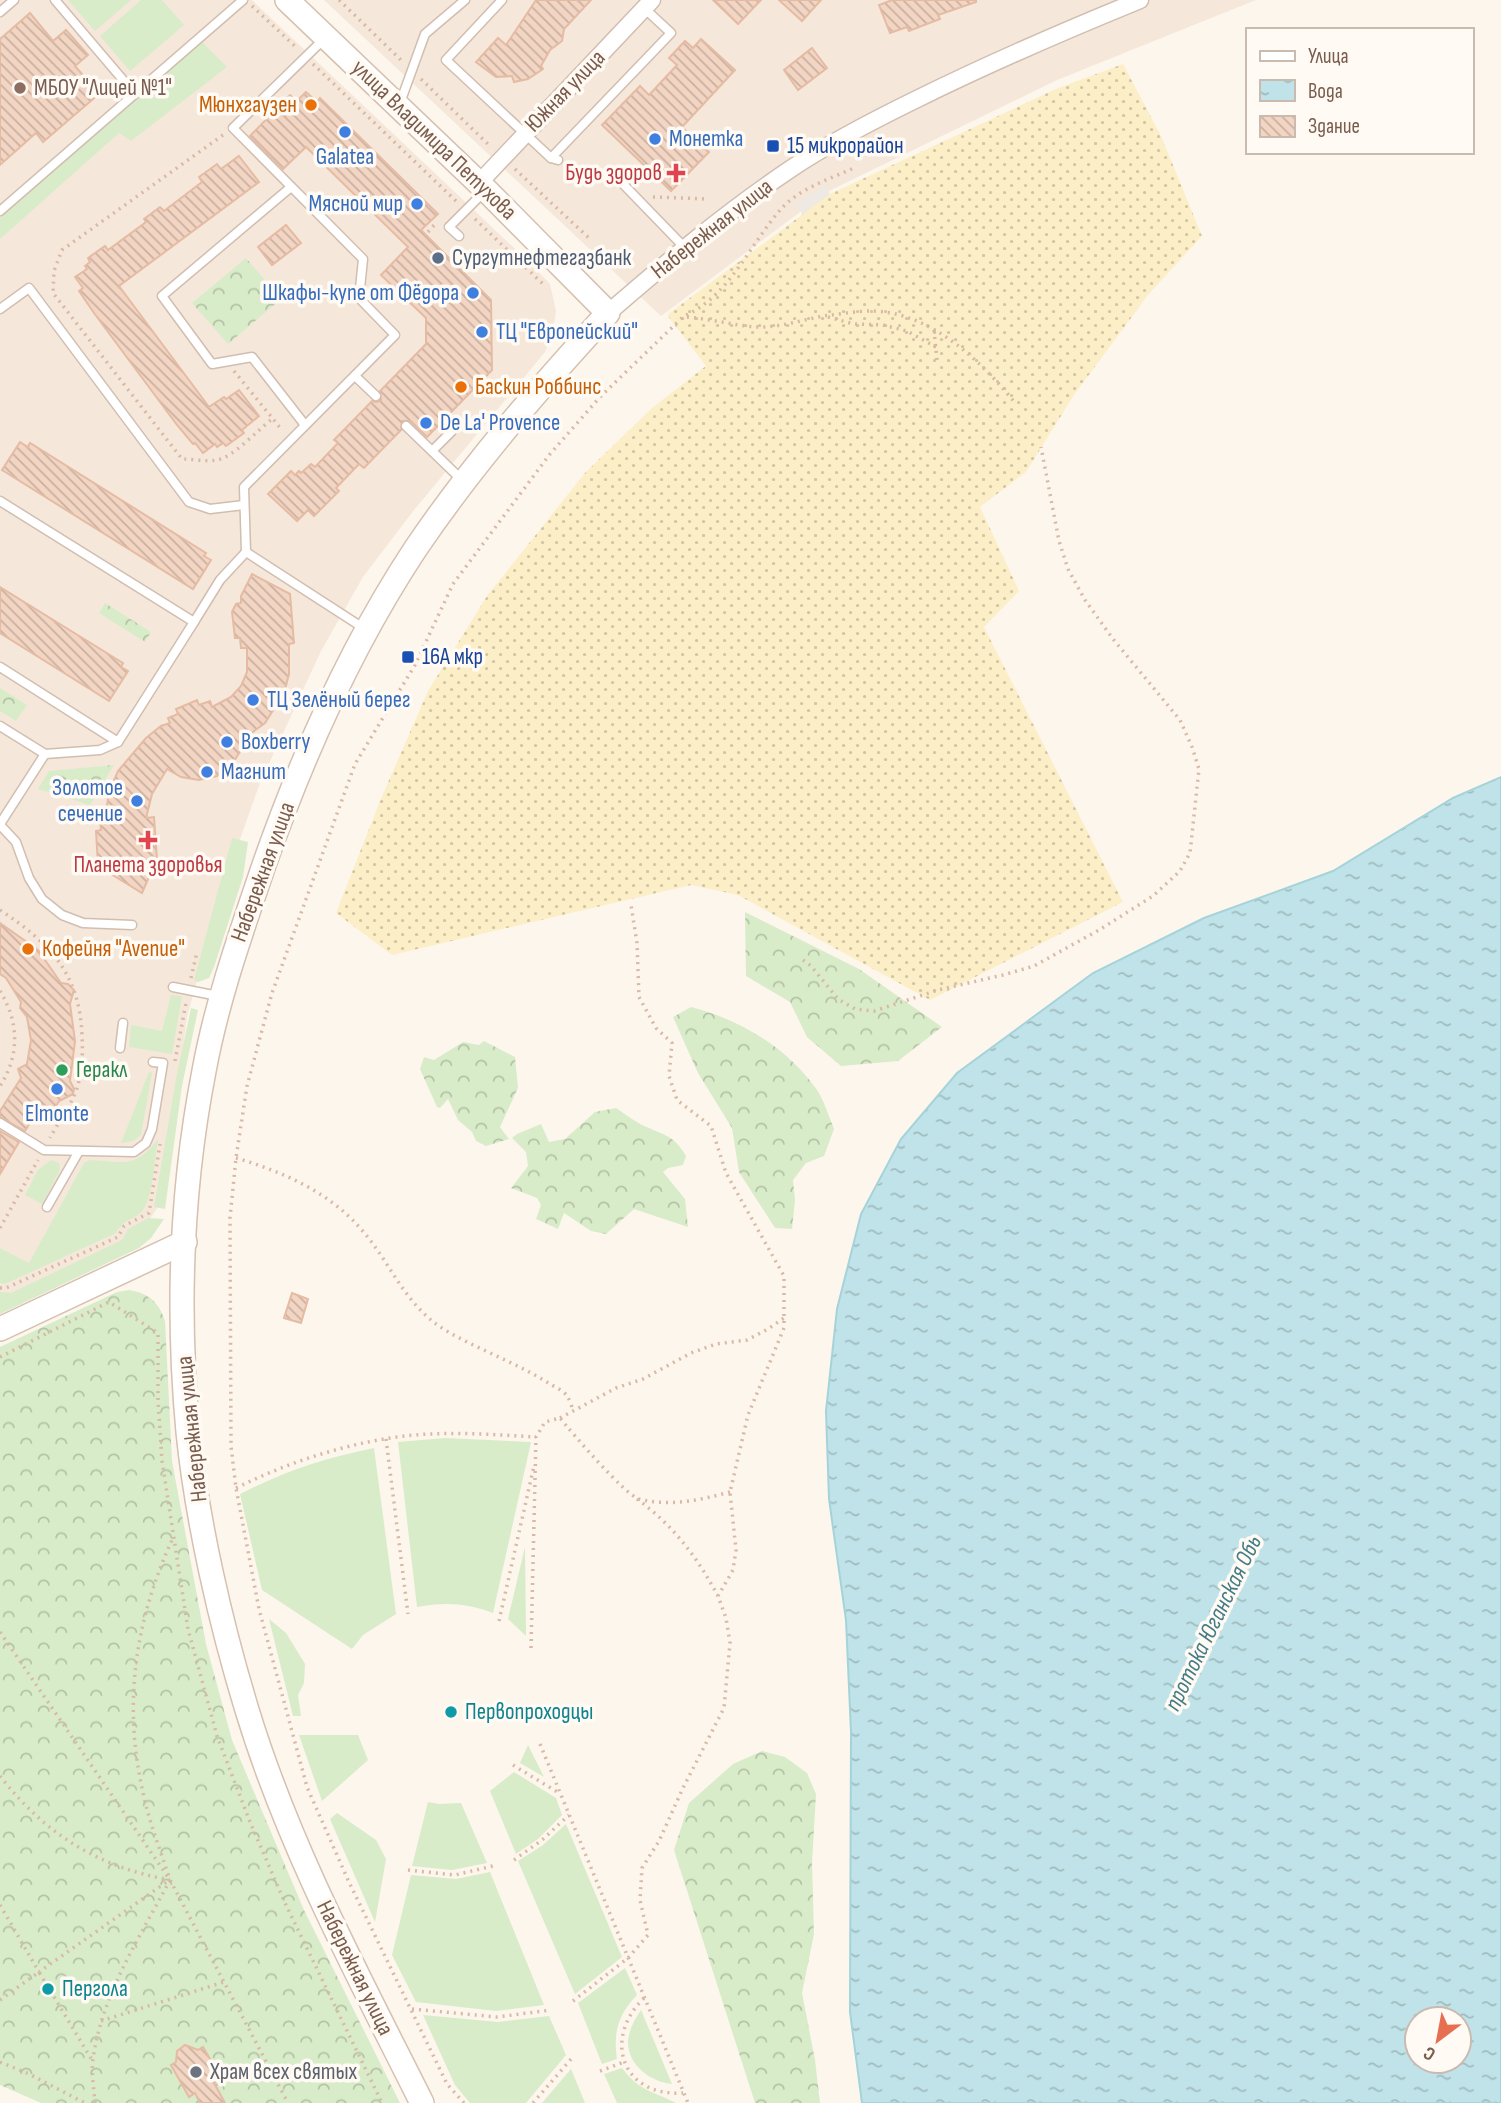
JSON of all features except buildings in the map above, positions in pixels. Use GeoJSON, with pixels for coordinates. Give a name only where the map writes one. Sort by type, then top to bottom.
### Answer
{"type":"FeatureCollection","features":[{"type":"Feature","properties":{"kind":"main road","name":"улица Владимира Петухова"},"geometry":{"type":"LineString","coordinates":[[287,0],[482,186],[608,313]]}},
{"type":"Feature","properties":{"kind":"main road","name":"Набережная улица"},"geometry":{"type":"LineString","coordinates":[[422,2103],[334,1927],[298,1848],[247,1710],[225,1627],[204,1532],[188,1434],[184,1350],[185,1242],[194,1126],[221,996],[264,865],[299,772],[337,685],[366,630],[414,552],[464,482],[608,313]]}},
{"type":"Feature","properties":{"kind":"main road"},"geometry":{"type":"LineString","coordinates":[[0,1329],[185,1242]]}},
{"type":"Feature","properties":{"kind":"street","name":"Набережная улица"},"geometry":{"type":"LineString","coordinates":[[608,313],[685,248],[793,167],[864,126],[1019,50],[1140,0]]}},
{"type":"Feature","properties":{"kind":"street","name":"Южная улица"},"geometry":{"type":"LineString","coordinates":[[482,186],[524,133],[648,4]]}},
{"type":"Feature","properties":{"kind":"lane"},"geometry":{"type":"LineString","coordinates":[[0,12],[13,0]]}},
{"type":"Feature","properties":{"kind":"lane"},"geometry":{"type":"LineString","coordinates":[[55,0],[135,94]]}},
{"type":"Feature","properties":{"kind":"lane"},"geometry":{"type":"LineString","coordinates":[[0,211],[244,0]]}},
{"type":"Feature","properties":{"kind":"lane"},"geometry":{"type":"LineString","coordinates":[[399,106],[424,32],[465,0]]}},
{"type":"Feature","properties":{"kind":"lane"},"geometry":{"type":"LineString","coordinates":[[502,0],[446,60],[555,159],[671,33],[648,4]]}},
{"type":"Feature","properties":{"kind":"lane"},"geometry":{"type":"LineString","coordinates":[[0,726],[45,754],[100,750],[118,741],[220,580],[246,552],[244,487],[395,335],[359,298],[363,259],[233,128],[326,37]]}},
{"type":"Feature","properties":{"kind":"lane"},"geometry":{"type":"LineString","coordinates":[[624,185],[685,248]]}},
{"type":"Feature","properties":{"kind":"lane"},"geometry":{"type":"LineString","coordinates":[[458,236],[449,227],[466,210],[482,186]]}},
{"type":"Feature","properties":{"kind":"lane"},"geometry":{"type":"LineString","coordinates":[[291,187],[162,296],[212,364],[252,357],[305,425]]}},
{"type":"Feature","properties":{"kind":"lane"},"geometry":{"type":"LineString","coordinates":[[0,309],[29,288],[189,502],[210,509],[244,505]]}},
{"type":"Feature","properties":{"kind":"lane"},"geometry":{"type":"LineString","coordinates":[[355,376],[376,396]]}},
{"type":"Feature","properties":{"kind":"lane"},"geometry":{"type":"LineString","coordinates":[[407,426],[464,482]]}},
{"type":"Feature","properties":{"kind":"lane"},"geometry":{"type":"LineString","coordinates":[[432,451],[452,431]]}},
{"type":"Feature","properties":{"kind":"lane"},"geometry":{"type":"LineString","coordinates":[[0,501],[194,621]]}},
{"type":"Feature","properties":{"kind":"lane"},"geometry":{"type":"LineString","coordinates":[[246,552],[366,630]]}},
{"type":"Feature","properties":{"kind":"lane"},"geometry":{"type":"LineString","coordinates":[[0,667],[118,741]]}},
{"type":"Feature","properties":{"kind":"lane"},"geometry":{"type":"LineString","coordinates":[[45,754],[0,825],[16,842],[29,878],[41,899],[62,915],[83,923],[132,925]]}},
{"type":"Feature","properties":{"kind":"lane"},"geometry":{"type":"LineString","coordinates":[[173,986],[221,996]]}},
{"type":"Feature","properties":{"kind":"lane"},"geometry":{"type":"LineString","coordinates":[[120,1048],[123,1023]]}},
{"type":"Feature","properties":{"kind":"lane"},"geometry":{"type":"LineString","coordinates":[[0,1123],[44,1150],[134,1152],[146,1143],[152,1129],[163,1063],[153,1062]]}},
{"type":"Feature","properties":{"kind":"lane"},"geometry":{"type":"LineString","coordinates":[[47,1207],[79,1151]]}},
{"type":"Feature","properties":{"kind":"path"},"geometry":{"type":"LineString","coordinates":[[244,0],[542,284]]}},
{"type":"Feature","properties":{"kind":"path"},"geometry":{"type":"LineString","coordinates":[[339,0],[590,239]]}},
{"type":"Feature","properties":{"kind":"path"},"geometry":{"type":"LineString","coordinates":[[233,128],[62,250],[54,271],[53,293],[182,459],[219,460],[239,450],[243,443],[272,419]]}},
{"type":"Feature","properties":{"kind":"path"},"geometry":{"type":"LineString","coordinates":[[464,2103],[447,2084],[348,1880],[307,1787],[259,1609],[236,1488],[231,1446],[230,1218],[247,1086],[272,993],[355,764],[415,665],[453,584],[558,444],[600,397],[684,316],[701,309],[797,194],[856,167]]}},
{"type":"Feature","properties":{"kind":"path"},"geometry":{"type":"LineString","coordinates":[[635,196],[707,198]]}},
{"type":"Feature","properties":{"kind":"path"},"geometry":{"type":"LineString","coordinates":[[684,316],[756,327],[873,311],[910,319],[933,330],[973,357],[1016,404]]}},
{"type":"Feature","properties":{"kind":"path"},"geometry":{"type":"LineString","coordinates":[[824,316],[854,324],[883,325],[907,331],[936,347]]}},
{"type":"Feature","properties":{"kind":"path"},"geometry":{"type":"LineString","coordinates":[[933,330],[937,360]]}},
{"type":"Feature","properties":{"kind":"path"},"geometry":{"type":"LineString","coordinates":[[227,362],[291,439]]}},
{"type":"Feature","properties":{"kind":"path"},"geometry":{"type":"LineString","coordinates":[[803,960],[811,965],[838,999],[855,1009],[874,1011],[938,990],[1034,966],[1142,902],[1180,871],[1190,853],[1199,769],[1192,747],[1180,720],[1113,639],[1085,600],[1068,569],[1059,541],[1041,447]]}},
{"type":"Feature","properties":{"kind":"path"},"geometry":{"type":"LineString","coordinates":[[631,905],[637,943],[639,997],[656,1028],[672,1043],[669,1076],[677,1100],[711,1126],[726,1173],[784,1276],[783,1328],[748,1415],[730,1492],[736,1550],[733,1570],[718,1595]]}},
{"type":"Feature","properties":{"kind":"path"},"geometry":{"type":"LineString","coordinates":[[0,910],[25,927],[53,953],[72,981],[81,1012],[83,1052],[78,1086],[0,1228]]}},
{"type":"Feature","properties":{"kind":"path"},"geometry":{"type":"LineString","coordinates":[[0,991],[15,1028],[12,1063],[0,1086]]}},
{"type":"Feature","properties":{"kind":"path"},"geometry":{"type":"LineString","coordinates":[[0,1007],[6,1002]]}},
{"type":"Feature","properties":{"kind":"path"},"geometry":{"type":"LineString","coordinates":[[236,1158],[266,1167],[318,1193],[343,1210],[362,1229],[410,1300],[426,1317],[446,1331],[527,1370],[567,1395],[573,1411]]}},
{"type":"Feature","properties":{"kind":"path"},"geometry":{"type":"LineString","coordinates":[[0,1287],[6,1288],[118,1237],[124,1226],[149,1213]]}},
{"type":"Feature","properties":{"kind":"path"},"geometry":{"type":"LineString","coordinates":[[0,1357],[109,1302],[158,1333],[162,1461],[188,1629],[217,1736],[285,1903],[382,2103]]}},
{"type":"Feature","properties":{"kind":"path"},"geometry":{"type":"LineString","coordinates":[[531,1648],[536,1437],[545,1422],[560,1418],[616,1388],[643,1379],[691,1353],[716,1344],[747,1340],[784,1318]]}},
{"type":"Feature","properties":{"kind":"path"},"geometry":{"type":"LineString","coordinates":[[560,1418],[636,1499],[653,1511],[684,1542],[700,1563],[718,1595],[726,1618],[730,1643],[724,1708],[682,1788],[659,1841],[642,1868],[640,1900],[648,1935],[628,1958],[573,2001]]}},
{"type":"Feature","properties":{"kind":"path"},"geometry":{"type":"LineString","coordinates":[[236,1488],[277,1468],[326,1452],[386,1438],[432,1434],[536,1437]]}},
{"type":"Feature","properties":{"kind":"path"},"geometry":{"type":"LineString","coordinates":[[386,1438],[408,1614]]}},
{"type":"Feature","properties":{"kind":"path"},"geometry":{"type":"LineString","coordinates":[[499,1621],[536,1457]]}},
{"type":"Feature","properties":{"kind":"path"},"geometry":{"type":"LineString","coordinates":[[636,1499],[672,1503],[700,1500],[730,1492]]}},
{"type":"Feature","properties":{"kind":"path"},"geometry":{"type":"LineString","coordinates":[[95,2103],[93,2062],[101,2021],[111,1992],[170,1880],[142,1789],[133,1734],[133,1677],[142,1623],[156,1575],[174,1536]]}},
{"type":"Feature","properties":{"kind":"path"},"geometry":{"type":"LineString","coordinates":[[0,1632],[170,1880],[288,2103]]}},
{"type":"Feature","properties":{"kind":"path"},"geometry":{"type":"LineString","coordinates":[[540,1744],[688,2103]]}},
{"type":"Feature","properties":{"kind":"path"},"geometry":{"type":"LineString","coordinates":[[513,1765],[559,1793]]}},
{"type":"Feature","properties":{"kind":"path"},"geometry":{"type":"LineString","coordinates":[[0,1776],[34,1815],[62,1838],[92,1855],[136,1874],[170,1880]]}},
{"type":"Feature","properties":{"kind":"path"},"geometry":{"type":"LineString","coordinates":[[514,1860],[542,1840],[569,1815]]}},
{"type":"Feature","properties":{"kind":"path"},"geometry":{"type":"LineString","coordinates":[[408,1870],[455,1875],[493,1866]]}},
{"type":"Feature","properties":{"kind":"path"},"geometry":{"type":"LineString","coordinates":[[0,2000],[170,1880]]}},
{"type":"Feature","properties":{"kind":"path"},"geometry":{"type":"LineString","coordinates":[[0,1905],[93,2062]]}},
{"type":"Feature","properties":{"kind":"path"},"geometry":{"type":"LineString","coordinates":[[101,2021],[225,1982]]}},
{"type":"Feature","properties":{"kind":"path"},"geometry":{"type":"LineString","coordinates":[[644,1998],[631,2011],[623,2028],[620,2044],[624,2062],[634,2077],[648,2088],[666,2094],[683,2093]]}},
{"type":"Feature","properties":{"kind":"path"},"geometry":{"type":"LineString","coordinates":[[412,2009],[497,2017],[551,2010]]}},
{"type":"Feature","properties":{"kind":"path"},"geometry":{"type":"LineString","coordinates":[[533,2103],[572,2059]]}},
{"type":"Feature","properties":{"kind":"path"},"geometry":{"type":"LineString","coordinates":[[0,2062],[85,2103]]}},
{"type":"Feature","properties":{"kind":"path"},"geometry":{"type":"LineString","coordinates":[[600,2071],[624,2062]]}},
{"type":"Feature","properties":{"kind":"shaded area"},"geometry":{"type":"Polygon","coordinates":[[[0,0],[252,0],[531,264],[550,284],[556,311],[553,331],[545,352],[414,510],[363,577],[321,651],[260,783],[223,887],[187,1017],[163,1200],[131,1246],[0,1307],[0,0]]]}},
{"type":"Feature","properties":{"kind":"shaded area"},"geometry":{"type":"Polygon","coordinates":[[[324,0],[1256,0],[1057,80],[827,192],[661,316],[324,0]]]}},
{"type":"Feature","properties":{"kind":"shaded area"},"geometry":{"type":"Polygon","coordinates":[[[825,186],[843,214],[814,233],[796,204],[825,186]]]}},
{"type":"Feature","properties":{"kind":"green space"},"geometry":{"type":"Polygon","coordinates":[[[68,0],[131,0],[95,31],[68,0]]]}},
{"type":"Feature","properties":{"kind":"green space"},"geometry":{"type":"Polygon","coordinates":[[[141,0],[162,0],[184,25],[130,71],[100,36],[141,0]]]}},
{"type":"Feature","properties":{"kind":"green space"},"geometry":{"type":"Polygon","coordinates":[[[201,41],[227,67],[131,141],[119,133],[0,239],[0,216],[201,41]]]}},
{"type":"Feature","properties":{"kind":"green space"},"geometry":{"type":"Polygon","coordinates":[[[246,258],[281,299],[228,344],[192,303],[246,258]]]}},
{"type":"Feature","properties":{"kind":"green space"},"geometry":{"type":"Polygon","coordinates":[[[105,603],[151,632],[145,642],[99,613],[105,603]]]}},
{"type":"Feature","properties":{"kind":"green space"},"geometry":{"type":"Polygon","coordinates":[[[0,688],[27,705],[16,721],[0,711],[0,688]]]}},
{"type":"Feature","properties":{"kind":"green space"},"geometry":{"type":"Polygon","coordinates":[[[114,765],[90,805],[38,789],[49,771],[114,765]]]}},
{"type":"Feature","properties":{"kind":"green space"},"geometry":{"type":"Polygon","coordinates":[[[232,838],[248,842],[243,877],[214,967],[209,978],[198,982],[194,980],[232,838]]]}},
{"type":"Feature","properties":{"kind":"green space"},"geometry":{"type":"Polygon","coordinates":[[[745,912],[859,969],[942,1027],[898,1061],[841,1066],[807,1037],[790,1002],[746,976],[745,912]]]}},
{"type":"Feature","properties":{"kind":"green space"},"geometry":{"type":"Polygon","coordinates":[[[171,995],[182,996],[172,1054],[129,1047],[131,1025],[162,1031],[171,995]]]}},
{"type":"Feature","properties":{"kind":"green space"},"geometry":{"type":"Polygon","coordinates":[[[691,1007],[728,1020],[763,1038],[794,1063],[819,1093],[834,1129],[824,1156],[806,1163],[793,1180],[795,1200],[792,1229],[775,1228],[739,1172],[732,1128],[698,1073],[673,1017],[691,1007]]]}},
{"type":"Feature","properties":{"kind":"green space"},"geometry":{"type":"Polygon","coordinates":[[[191,1008],[198,1010],[182,1086],[165,1209],[154,1207],[191,1008]]]}},
{"type":"Feature","properties":{"kind":"green space"},"geometry":{"type":"Polygon","coordinates":[[[484,1041],[515,1057],[518,1088],[500,1127],[509,1139],[486,1146],[476,1141],[472,1132],[458,1120],[448,1099],[440,1108],[437,1107],[420,1069],[424,1057],[434,1060],[463,1042],[479,1045],[484,1041]]]}},
{"type":"Feature","properties":{"kind":"green space"},"geometry":{"type":"Polygon","coordinates":[[[149,1072],[152,1073],[141,1135],[133,1141],[121,1143],[149,1072]]]}},
{"type":"Feature","properties":{"kind":"green space"},"geometry":{"type":"Polygon","coordinates":[[[616,1108],[677,1143],[686,1156],[683,1165],[668,1168],[663,1172],[685,1199],[688,1227],[634,1209],[606,1234],[591,1231],[564,1213],[558,1229],[536,1219],[541,1205],[537,1198],[511,1188],[528,1166],[526,1152],[512,1138],[517,1134],[541,1124],[549,1142],[565,1139],[595,1112],[616,1108]]]}},
{"type":"Feature","properties":{"kind":"green space"},"geometry":{"type":"Polygon","coordinates":[[[158,1139],[149,1197],[142,1211],[122,1224],[116,1233],[5,1284],[0,1283],[0,1248],[29,1263],[84,1163],[90,1160],[128,1162],[150,1149],[158,1139]]]}},
{"type":"Feature","properties":{"kind":"green space"},"geometry":{"type":"Polygon","coordinates":[[[51,1160],[59,1163],[60,1170],[42,1204],[25,1195],[38,1170],[51,1160]]]}},
{"type":"Feature","properties":{"kind":"green space"},"geometry":{"type":"Polygon","coordinates":[[[148,1218],[164,1219],[151,1238],[139,1248],[0,1314],[0,1292],[11,1293],[122,1240],[128,1229],[148,1218]]]}},
{"type":"Feature","properties":{"kind":"green space"},"geometry":{"type":"Polygon","coordinates":[[[129,1290],[142,1293],[152,1300],[165,1321],[172,1461],[206,1644],[232,1740],[304,1910],[400,2103],[41,2103],[0,2085],[0,1347],[117,1292],[129,1290]]]}},
{"type":"Feature","properties":{"kind":"green space"},"geometry":{"type":"Polygon","coordinates":[[[445,1438],[531,1442],[493,1613],[456,1604],[417,1607],[398,1442],[445,1438]]]}},
{"type":"Feature","properties":{"kind":"green space"},"geometry":{"type":"Polygon","coordinates":[[[374,1448],[396,1614],[363,1635],[352,1649],[262,1590],[240,1494],[306,1466],[374,1448]]]}},
{"type":"Feature","properties":{"kind":"green space"},"geometry":{"type":"Polygon","coordinates":[[[525,1547],[526,1636],[508,1619],[525,1547]]]}},
{"type":"Feature","properties":{"kind":"green space"},"geometry":{"type":"Polygon","coordinates":[[[269,1619],[286,1633],[305,1664],[304,1683],[298,1695],[301,1716],[293,1716],[269,1619]]]}},
{"type":"Feature","properties":{"kind":"green space"},"geometry":{"type":"Polygon","coordinates":[[[299,1735],[358,1735],[368,1760],[322,1801],[299,1735]]]}},
{"type":"Feature","properties":{"kind":"green space"},"geometry":{"type":"Polygon","coordinates":[[[528,1745],[544,1777],[520,1763],[528,1745]]]}},
{"type":"Feature","properties":{"kind":"green space"},"geometry":{"type":"Polygon","coordinates":[[[762,1751],[785,1757],[807,1773],[816,1794],[812,1863],[814,1934],[802,1993],[820,2103],[755,2103],[674,1850],[689,1803],[733,1764],[762,1751]]]}},
{"type":"Feature","properties":{"kind":"green space"},"geometry":{"type":"Polygon","coordinates":[[[514,1772],[556,1798],[562,1815],[538,1839],[516,1854],[490,1791],[514,1772]]]}},
{"type":"Feature","properties":{"kind":"green space"},"geometry":{"type":"Polygon","coordinates":[[[428,1802],[461,1803],[487,1863],[452,1870],[412,1866],[428,1802]]]}},
{"type":"Feature","properties":{"kind":"green space"},"geometry":{"type":"Polygon","coordinates":[[[337,1813],[376,1840],[386,1859],[375,1922],[330,1819],[337,1813]]]}},
{"type":"Feature","properties":{"kind":"green space"},"geometry":{"type":"Polygon","coordinates":[[[566,1824],[622,1957],[575,1994],[518,1861],[543,1845],[566,1824]]]}},
{"type":"Feature","properties":{"kind":"green space"},"geometry":{"type":"Polygon","coordinates":[[[490,1872],[544,2005],[496,2011],[416,2002],[392,1955],[411,1875],[456,1879],[490,1872]]]}},
{"type":"Feature","properties":{"kind":"green space"},"geometry":{"type":"Polygon","coordinates":[[[625,1968],[637,1995],[618,2024],[617,2059],[602,2064],[578,2003],[625,1968]]]}},
{"type":"Feature","properties":{"kind":"green space"},"geometry":{"type":"Polygon","coordinates":[[[641,2010],[672,2084],[648,2076],[631,2057],[628,2041],[641,2010]]]}},
{"type":"Feature","properties":{"kind":"green space"},"geometry":{"type":"Polygon","coordinates":[[[423,2015],[498,2022],[549,2016],[566,2055],[526,2103],[470,2103],[455,2085],[423,2015]]]}},
{"type":"Feature","properties":{"kind":"green space"},"geometry":{"type":"Polygon","coordinates":[[[622,2068],[640,2086],[676,2103],[617,2103],[604,2074],[622,2068]]]}},
{"type":"Feature","properties":{"kind":"green space"},"geometry":{"type":"Polygon","coordinates":[[[571,2069],[585,2103],[542,2103],[571,2069]]]}},
{"type":"Feature","properties":{"kind":"sand"},"geometry":{"type":"Polygon","coordinates":[[[1123,64],[1161,136],[1202,236],[1148,295],[1074,395],[1026,472],[980,507],[1019,591],[984,627],[1123,902],[930,1000],[738,895],[691,885],[392,955],[336,913],[380,801],[428,691],[487,596],[585,473],[652,408],[706,366],[667,315],[830,194],[1056,89],[1123,64]]]}},
{"type":"Feature","properties":{"kind":"water","name":"протока Юганская Обь"},"geometry":{"type":"Polygon","coordinates":[[[1501,777],[1501,2103],[862,2103],[850,2012],[851,1732],[846,1620],[829,1499],[826,1411],[837,1309],[861,1214],[901,1139],[957,1073],[1093,973],[1204,918],[1333,871],[1453,798],[1501,777]]]}},
{"type":"Feature","properties":{"kind":"place","name":"МБОУ \"Лицей №1\""},"geometry":{"type":"Point","coordinates":[20,88]}},
{"type":"Feature","properties":{"kind":"place","name":"Мюнхгаузен"},"geometry":{"type":"Point","coordinates":[311,105]}},
{"type":"Feature","properties":{"kind":"place","name":"Galatea"},"geometry":{"type":"Point","coordinates":[345,132]}},
{"type":"Feature","properties":{"kind":"place","name":"Монетка"},"geometry":{"type":"Point","coordinates":[655,139]}},
{"type":"Feature","properties":{"kind":"place","name":"15 микрорайон"},"geometry":{"type":"Point","coordinates":[773,146]}},
{"type":"Feature","properties":{"kind":"place","name":"Будь здоров"},"geometry":{"type":"Point","coordinates":[676,173]}},
{"type":"Feature","properties":{"kind":"place","name":"Мясной мир"},"geometry":{"type":"Point","coordinates":[417,204]}},
{"type":"Feature","properties":{"kind":"place","name":"Сургутнефтегазбанк"},"geometry":{"type":"Point","coordinates":[438,258]}},
{"type":"Feature","properties":{"kind":"place","name":"Шкафы-купе от Фёдора"},"geometry":{"type":"Point","coordinates":[473,293]}},
{"type":"Feature","properties":{"kind":"place","name":"ТЦ \"Европейский\""},"geometry":{"type":"Point","coordinates":[482,332]}},
{"type":"Feature","properties":{"kind":"place","name":"Баскин Роббинс"},"geometry":{"type":"Point","coordinates":[461,387]}},
{"type":"Feature","properties":{"kind":"place","name":"De La' Provence"},"geometry":{"type":"Point","coordinates":[426,423]}},
{"type":"Feature","properties":{"kind":"place","name":"16А мкр"},"geometry":{"type":"Point","coordinates":[408,657]}},
{"type":"Feature","properties":{"kind":"place","name":"ТЦ Зелёный берег"},"geometry":{"type":"Point","coordinates":[253,700]}},
{"type":"Feature","properties":{"kind":"place","name":"Boxberry"},"geometry":{"type":"Point","coordinates":[227,742]}},
{"type":"Feature","properties":{"kind":"place","name":"Магнит"},"geometry":{"type":"Point","coordinates":[207,772]}},
{"type":"Feature","properties":{"kind":"place","name":"Золотое сечение"},"geometry":{"type":"Point","coordinates":[137,801]}},
{"type":"Feature","properties":{"kind":"place","name":"Планета здоровья"},"geometry":{"type":"Point","coordinates":[148,840]}},
{"type":"Feature","properties":{"kind":"place","name":"Кофейня \"Avenue\""},"geometry":{"type":"Point","coordinates":[28,949]}},
{"type":"Feature","properties":{"kind":"place","name":"Геракл"},"geometry":{"type":"Point","coordinates":[62,1070]}},
{"type":"Feature","properties":{"kind":"place","name":"Elmonte"},"geometry":{"type":"Point","coordinates":[57,1089]}},
{"type":"Feature","properties":{"kind":"place","name":"Первопроходцы"},"geometry":{"type":"Point","coordinates":[451,1712]}},
{"type":"Feature","properties":{"kind":"place","name":"Пергола"},"geometry":{"type":"Point","coordinates":[48,1989]}},
{"type":"Feature","properties":{"kind":"place","name":"Храм всех святых"},"geometry":{"type":"Point","coordinates":[196,2072]}}]}
